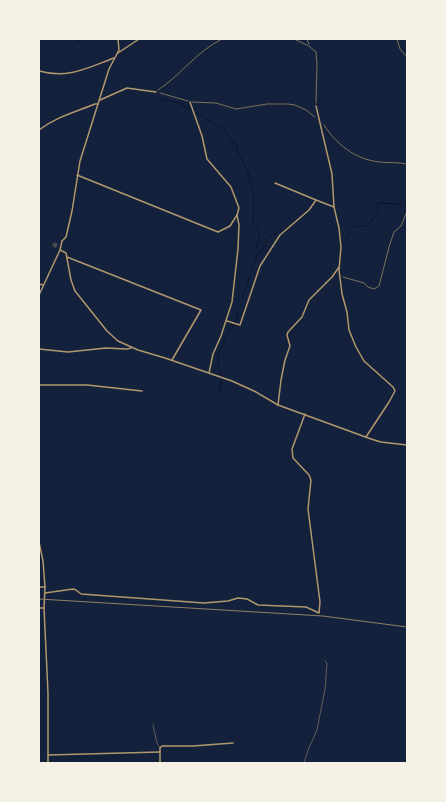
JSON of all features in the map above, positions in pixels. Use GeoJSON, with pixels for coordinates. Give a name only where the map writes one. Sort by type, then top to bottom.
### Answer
{"type":"FeatureCollection","features":[{"type":"Feature","properties":{"kind":"street"},"geometry":{"type":"LineString","coordinates":[[118,39],[120,46],[118,53]]}},
{"type":"Feature","properties":{"kind":"street"},"geometry":{"type":"LineString","coordinates":[[39,295],[60,250],[62,242],[66,237],[80,161],[114,58],[118,53],[139,39]]}},
{"type":"Feature","properties":{"kind":"street"},"geometry":{"type":"LineString","coordinates":[[39,71],[59,74],[71,73],[114,58]]}},
{"type":"Feature","properties":{"kind":"street"},"geometry":{"type":"LineString","coordinates":[[100,100],[127,88],[156,92]]}},
{"type":"Feature","properties":{"kind":"street"},"geometry":{"type":"LineString","coordinates":[[190,102],[202,136],[207,159],[232,187],[238,208],[237,215],[239,225],[236,273],[232,302],[227,321],[213,354],[208,373]]}},
{"type":"Feature","properties":{"kind":"street"},"geometry":{"type":"LineString","coordinates":[[39,130],[66,114],[98,104]]}},
{"type":"Feature","properties":{"kind":"street"},"geometry":{"type":"LineString","coordinates":[[316,106],[332,174],[334,207],[339,228],[341,247],[339,267],[342,294],[347,312],[349,330],[364,361],[393,387],[395,391],[366,437]]}},
{"type":"Feature","properties":{"kind":"street"},"geometry":{"type":"LineString","coordinates":[[77,175],[218,232],[230,226],[237,215]]}},
{"type":"Feature","properties":{"kind":"street"},"geometry":{"type":"LineString","coordinates":[[275,184],[334,207]]}},
{"type":"Feature","properties":{"kind":"street"},"geometry":{"type":"LineString","coordinates":[[227,321],[240,325],[260,266],[280,236],[309,210],[316,200]]}},
{"type":"Feature","properties":{"kind":"street"},"geometry":{"type":"LineString","coordinates":[[60,250],[64,252],[67,257],[71,280],[78,296],[108,333],[118,341],[131,348],[172,360],[250,389],[278,405],[366,437],[381,442],[407,445]]}},
{"type":"Feature","properties":{"kind":"street"},"geometry":{"type":"LineString","coordinates":[[67,257],[201,310],[172,360]]}},
{"type":"Feature","properties":{"kind":"street"},"geometry":{"type":"LineString","coordinates":[[278,405],[285,360],[290,346],[287,336],[288,332],[302,317],[309,300],[332,277],[339,267]]}},
{"type":"Feature","properties":{"kind":"street"},"geometry":{"type":"LineString","coordinates":[[39,284],[43,285]]}},
{"type":"Feature","properties":{"kind":"street"},"geometry":{"type":"LineString","coordinates":[[39,349],[68,352],[106,348],[131,348]]}},
{"type":"Feature","properties":{"kind":"street"},"geometry":{"type":"LineString","coordinates":[[39,385],[87,385],[142,391]]}},
{"type":"Feature","properties":{"kind":"street"},"geometry":{"type":"LineString","coordinates":[[45,593],[73,589],[81,594],[204,603],[228,601],[238,598],[247,599],[258,605],[306,607],[319,613],[320,602],[308,509],[311,480],[309,475],[293,458],[292,449],[305,414]]}},
{"type":"Feature","properties":{"kind":"street"},"geometry":{"type":"LineString","coordinates":[[39,542],[43,561],[45,587],[44,608],[48,693],[48,763]]}},
{"type":"Feature","properties":{"kind":"street"},"geometry":{"type":"LineString","coordinates":[[39,587],[45,587]]}},
{"type":"Feature","properties":{"kind":"street"},"geometry":{"type":"LineString","coordinates":[[39,608],[44,608]]}},
{"type":"Feature","properties":{"kind":"street"},"geometry":{"type":"LineString","coordinates":[[160,763],[160,748],[166,746],[193,746],[233,743]]}},
{"type":"Feature","properties":{"kind":"street"},"geometry":{"type":"LineString","coordinates":[[48,755],[160,752]]}},
{"type":"Feature","properties":{"kind":"lane"},"geometry":{"type":"LineString","coordinates":[[304,763],[317,730],[326,681],[328,663],[325,661]]}},
{"type":"Feature","properties":{"kind":"lane"},"geometry":{"type":"LineString","coordinates":[[153,725],[157,743],[160,748]]}},
{"type":"Feature","properties":{"kind":"path"},"geometry":{"type":"LineString","coordinates":[[156,92],[169,83],[190,62],[214,43],[222,39]]}},
{"type":"Feature","properties":{"kind":"path"},"geometry":{"type":"LineString","coordinates":[[294,39],[314,48],[317,56],[316,106]]}},
{"type":"Feature","properties":{"kind":"path"},"geometry":{"type":"LineString","coordinates":[[307,39],[309,46]]}},
{"type":"Feature","properties":{"kind":"path"},"geometry":{"type":"LineString","coordinates":[[397,39],[400,49],[407,57]]}},
{"type":"Feature","properties":{"kind":"path"},"geometry":{"type":"LineString","coordinates":[[156,92],[190,102],[216,102],[236,109],[267,104],[295,105],[316,117]]}},
{"type":"Feature","properties":{"kind":"path"},"geometry":{"type":"LineString","coordinates":[[324,126],[341,145],[352,153],[378,161],[407,164]]}},
{"type":"Feature","properties":{"kind":"path"},"geometry":{"type":"LineString","coordinates":[[340,276],[364,283],[368,287],[374,289],[379,286],[394,232],[403,223],[407,211]]}},
{"type":"Feature","properties":{"kind":"building"},"geometry":{"type":"Polygon","coordinates":[[[54,242],[58,244],[56,248],[52,246],[54,242]]]}},
{"type":"Feature","properties":{"kind":"waterway"},"geometry":{"type":"LineString","coordinates":[[75,39],[81,43]]}},
{"type":"Feature","properties":{"kind":"waterway"},"geometry":{"type":"LineString","coordinates":[[157,98],[179,103],[192,112]]}},
{"type":"Feature","properties":{"kind":"waterway"},"geometry":{"type":"LineString","coordinates":[[195,113],[224,129],[230,140],[237,145],[236,149],[242,160]]}},
{"type":"Feature","properties":{"kind":"waterway"},"geometry":{"type":"LineString","coordinates":[[243,161],[252,189]]}},
{"type":"Feature","properties":{"kind":"waterway"},"geometry":{"type":"LineString","coordinates":[[253,191],[254,199]]}},
{"type":"Feature","properties":{"kind":"waterway"},"geometry":{"type":"LineString","coordinates":[[254,200],[254,207]]}},
{"type":"Feature","properties":{"kind":"waterway"},"geometry":{"type":"LineString","coordinates":[[353,227],[368,225],[379,209],[377,206],[378,203],[401,204]]}},
{"type":"Feature","properties":{"kind":"waterway"},"geometry":{"type":"LineString","coordinates":[[253,222],[254,210]]}},
{"type":"Feature","properties":{"kind":"waterway"},"geometry":{"type":"LineString","coordinates":[[254,224],[259,232],[256,247],[258,250]]}},
{"type":"Feature","properties":{"kind":"waterway"},"geometry":{"type":"LineString","coordinates":[[266,242],[269,237],[282,230]]}},
{"type":"Feature","properties":{"kind":"waterway"},"geometry":{"type":"LineString","coordinates":[[347,237],[351,232]]}},
{"type":"Feature","properties":{"kind":"waterway"},"geometry":{"type":"LineString","coordinates":[[252,269],[258,252],[261,253],[265,245]]}},
{"type":"Feature","properties":{"kind":"waterway"},"geometry":{"type":"LineString","coordinates":[[243,297],[250,275]]}},
{"type":"Feature","properties":{"kind":"waterway"},"geometry":{"type":"LineString","coordinates":[[235,322],[239,310]]}},
{"type":"Feature","properties":{"kind":"waterway"},"geometry":{"type":"LineString","coordinates":[[230,331],[234,324]]}},
{"type":"Feature","properties":{"kind":"waterway"},"geometry":{"type":"LineString","coordinates":[[218,363],[218,355],[228,333]]}},
{"type":"Feature","properties":{"kind":"waterway"},"geometry":{"type":"LineString","coordinates":[[219,367],[222,376]]}},
{"type":"Feature","properties":{"kind":"waterway"},"geometry":{"type":"LineString","coordinates":[[220,393],[221,380]]}},
{"type":"Feature","properties":{"kind":"waterway"},"geometry":{"type":"LineString","coordinates":[[39,548],[41,563]]}},
{"type":"Feature","properties":{"kind":"railway"},"geometry":{"type":"LineString","coordinates":[[39,599],[323,616],[407,627]]}}]}
